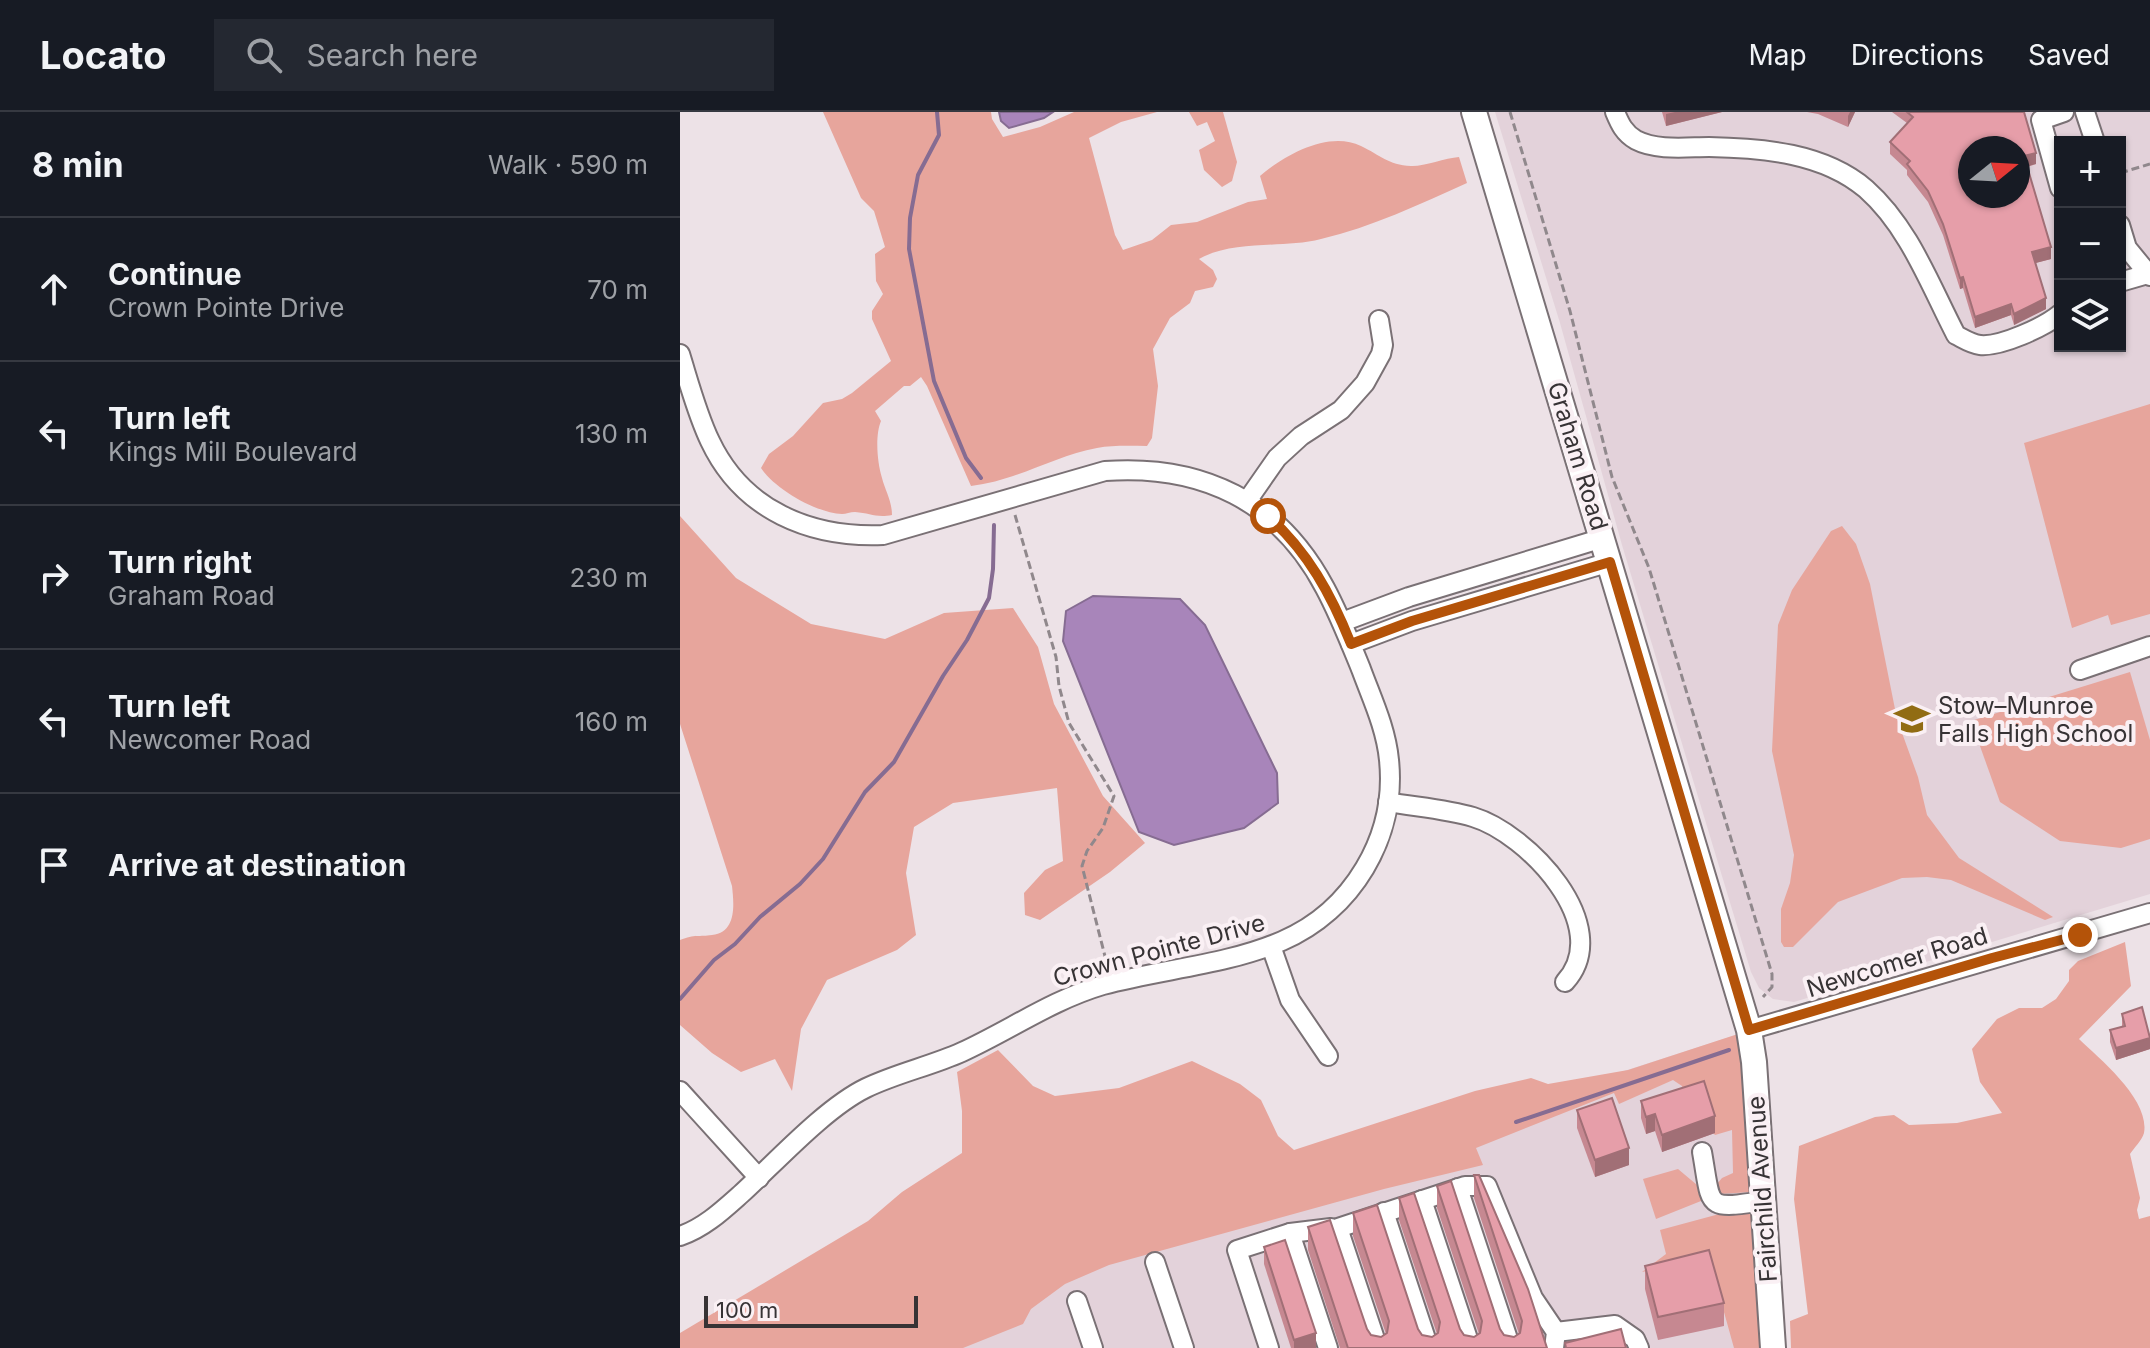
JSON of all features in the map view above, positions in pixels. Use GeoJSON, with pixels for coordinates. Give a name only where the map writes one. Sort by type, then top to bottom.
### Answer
{"type":"FeatureCollection","features":[{"type":"Feature","properties":{"kind":"main road","name":"Graham Road"},"geometry":{"type":"LineString","coordinates":[[1474,112],[1749,1030]]}},
{"type":"Feature","properties":{"kind":"main road","name":"Fairchild Avenue"},"geometry":{"type":"LineString","coordinates":[[1749,1030],[1754,1062],[1773,1348]]}},
{"type":"Feature","properties":{"kind":"street"},"geometry":{"type":"LineString","coordinates":[[1615,112],[1622,130],[1638,142],[1675,148],[1711,147],[1805,156],[1865,188],[1898,225],[1956,335],[1970,343],[1983,346],[2003,341],[2054,319]]}},
{"type":"Feature","properties":{"kind":"street"},"geometry":{"type":"LineString","coordinates":[[2054,167],[2041,120],[2064,112]]}},
{"type":"Feature","properties":{"kind":"street"},"geometry":{"type":"LineString","coordinates":[[2085,112],[2093,136]]}},
{"type":"Feature","properties":{"kind":"street"},"geometry":{"type":"LineString","coordinates":[[2126,245],[2149,275],[2126,281]]}},
{"type":"Feature","properties":{"kind":"street"},"geometry":{"type":"LineString","coordinates":[[1247,501],[1277,458],[1301,436],[1341,410],[1365,383],[1381,354],[1383,345],[1379,320]]}},
{"type":"Feature","properties":{"kind":"street","name":"Crown Pointe Drive"},"geometry":{"type":"LineString","coordinates":[[680,354],[709,439],[727,469],[763,504],[788,519],[818,530],[852,536],[883,535],[1074,478],[1118,470],[1182,474],[1207,481],[1247,501],[1268,516],[1301,550],[1326,589],[1384,729],[1389,762],[1388,802],[1371,858],[1347,894],[1312,925],[1271,946],[1107,984],[1073,995],[951,1057],[865,1089],[834,1110],[720,1213],[680,1236]]}},
{"type":"Feature","properties":{"kind":"street"},"geometry":{"type":"LineString","coordinates":[[1342,622],[1434,589],[1603,538]]}},
{"type":"Feature","properties":{"kind":"street"},"geometry":{"type":"LineString","coordinates":[[1351,644],[1442,612],[1610,562]]}},
{"type":"Feature","properties":{"kind":"street"},"geometry":{"type":"LineString","coordinates":[[1516,565],[1523,588]]}},
{"type":"Feature","properties":{"kind":"street"},"geometry":{"type":"LineString","coordinates":[[1434,589],[1442,612]]}},
{"type":"Feature","properties":{"kind":"street"},"geometry":{"type":"LineString","coordinates":[[2080,670],[2150,646]]}},
{"type":"Feature","properties":{"kind":"street"},"geometry":{"type":"LineString","coordinates":[[1388,802],[1475,817],[1515,841],[1545,866],[1563,891],[1578,931],[1578,957],[1565,982]]}},
{"type":"Feature","properties":{"kind":"street","name":"Newcomer Road"},"geometry":{"type":"LineString","coordinates":[[1749,1030],[2150,913]]}},
{"type":"Feature","properties":{"kind":"street"},"geometry":{"type":"LineString","coordinates":[[1271,946],[1290,1000],[1328,1056]]}},
{"type":"Feature","properties":{"kind":"street"},"geometry":{"type":"LineString","coordinates":[[680,1091],[759,1178]]}},
{"type":"Feature","properties":{"kind":"street"},"geometry":{"type":"LineString","coordinates":[[1702,1152],[1711,1198],[1717,1205],[1727,1207],[1763,1201]]}},
{"type":"Feature","properties":{"kind":"street"},"geometry":{"type":"LineString","coordinates":[[1269,1348],[1237,1250],[1290,1233],[1338,1228],[1465,1186],[1487,1186],[1533,1298],[1555,1340],[1615,1325],[1635,1339],[1639,1348]]}},
{"type":"Feature","properties":{"kind":"street"},"geometry":{"type":"LineString","coordinates":[[1458,1188],[1511,1348]]}},
{"type":"Feature","properties":{"kind":"street"},"geometry":{"type":"LineString","coordinates":[[1422,1200],[1471,1348]]}},
{"type":"Feature","properties":{"kind":"street"},"geometry":{"type":"LineString","coordinates":[[1384,1212],[1429,1348]]}},
{"type":"Feature","properties":{"kind":"street"},"geometry":{"type":"LineString","coordinates":[[1338,1228],[1378,1348]]}},
{"type":"Feature","properties":{"kind":"street"},"geometry":{"type":"LineString","coordinates":[[1290,1233],[1328,1348]]}},
{"type":"Feature","properties":{"kind":"street"},"geometry":{"type":"LineString","coordinates":[[1155,1262],[1184,1348]]}},
{"type":"Feature","properties":{"kind":"street"},"geometry":{"type":"LineString","coordinates":[[1077,1301],[1093,1348]]}},
{"type":"Feature","properties":{"kind":"path"},"geometry":{"type":"LineString","coordinates":[[1510,112],[1577,337],[1612,477],[1649,568],[1772,974],[1772,987],[1763,997]]}},
{"type":"Feature","properties":{"kind":"path"},"geometry":{"type":"LineString","coordinates":[[2126,171],[2150,164]]}},
{"type":"Feature","properties":{"kind":"path"},"geometry":{"type":"LineString","coordinates":[[1014,511],[1056,657],[1059,686],[1069,723],[1114,796],[1103,828],[1087,851],[1082,866],[1108,969]]}},
{"type":"Feature","properties":{"kind":"shaded area"},"geometry":{"type":"Polygon","coordinates":[[[823,112],[991,112],[1003,137],[1040,127],[1074,112],[1157,112],[1121,122],[1089,138],[1115,235],[1123,250],[1152,240],[1171,225],[1197,222],[1248,202],[1267,199],[1260,176],[1281,160],[1321,143],[1348,142],[1390,162],[1411,166],[1459,157],[1467,183],[1340,234],[1306,242],[1228,249],[1199,259],[1213,270],[1217,279],[1213,287],[1195,291],[1190,303],[1170,318],[1153,349],[1158,386],[1152,438],[1147,446],[1097,448],[1004,479],[971,486],[921,377],[910,386],[904,386],[875,411],[881,421],[877,441],[879,464],[892,515],[832,513],[797,498],[776,484],[761,468],[769,454],[793,436],[823,403],[842,399],[852,393],[891,361],[872,319],[872,311],[883,294],[876,281],[875,254],[885,247],[874,211],[861,198],[823,112]]]}},
{"type":"Feature","properties":{"kind":"shaded area"},"geometry":{"type":"Polygon","coordinates":[[[999,112],[1053,112],[1044,118],[1009,128],[1001,121],[999,112]]]}},
{"type":"Feature","properties":{"kind":"shaded area"},"geometry":{"type":"Polygon","coordinates":[[[1189,112],[1223,112],[1237,162],[1232,181],[1222,187],[1204,170],[1199,150],[1215,141],[1207,122],[1197,126],[1189,112]]]}},
{"type":"Feature","properties":{"kind":"shaded area","name":"Stow–Munroe Falls High School"},"geometry":{"type":"Polygon","coordinates":[[[1495,112],[2150,112],[2150,894],[1794,1002],[1773,999],[1759,988],[1751,972],[1622,545],[1560,323],[1495,112]]]}},
{"type":"Feature","properties":{"kind":"shaded area"},"geometry":{"type":"Polygon","coordinates":[[[2150,404],[2150,614],[2111,625],[2108,615],[2072,628],[2024,443],[2150,404]]]}},
{"type":"Feature","properties":{"kind":"shaded area"},"geometry":{"type":"Polygon","coordinates":[[[680,516],[736,578],[811,624],[885,639],[944,613],[1013,608],[1038,647],[1054,704],[1103,796],[1145,843],[1110,872],[1040,920],[1025,915],[1024,893],[1045,870],[1063,861],[1057,788],[953,803],[914,827],[906,873],[916,935],[897,950],[827,980],[801,1029],[792,1091],[775,1059],[741,1072],[712,1053],[680,1025],[680,940],[712,935],[726,929],[732,916],[733,901],[732,886],[680,724],[680,516]]]}},
{"type":"Feature","properties":{"kind":"shaded area"},"geometry":{"type":"Polygon","coordinates":[[[1842,526],[1856,544],[1870,584],[1897,719],[1918,777],[1927,815],[1959,858],[2053,917],[2045,920],[1951,880],[1902,878],[1838,902],[1793,947],[1784,947],[1781,942],[1781,909],[1790,883],[1794,855],[1772,751],[1778,625],[1792,590],[1831,531],[1842,526]]]}},
{"type":"Feature","properties":{"kind":"shaded area"},"geometry":{"type":"Polygon","coordinates":[[[1093,596],[1180,599],[1205,625],[1277,773],[1278,803],[1244,828],[1174,845],[1139,832],[1063,641],[1066,611],[1093,596]]]}},
{"type":"Feature","properties":{"kind":"shaded area"},"geometry":{"type":"Polygon","coordinates":[[[2130,672],[2150,740],[2150,839],[2121,848],[2060,841],[2000,802],[1971,721],[2130,672]]]}},
{"type":"Feature","properties":{"kind":"shaded area"},"geometry":{"type":"Polygon","coordinates":[[[2125,942],[2131,986],[2079,1039],[2132,1094],[2144,1120],[2143,1136],[2130,1154],[2140,1198],[2137,1210],[2139,1219],[2150,1216],[2150,1348],[1791,1348],[1790,1321],[1808,1314],[1794,1199],[1799,1146],[1875,1117],[1894,1115],[1909,1125],[1957,1123],[2002,1113],[1980,1082],[1972,1049],[1997,1019],[2019,1008],[2042,1008],[2056,999],[2069,981],[2069,970],[2078,961],[2125,942]]]}},
{"type":"Feature","properties":{"kind":"shaded area"},"geometry":{"type":"Polygon","coordinates":[[[1742,1033],[1768,1348],[801,1348],[797,1337],[1742,1033]]]}},
{"type":"Feature","properties":{"kind":"shaded area"},"geometry":{"type":"Polygon","coordinates":[[[1738,1034],[1751,1131],[1751,1192],[1719,1194],[1716,1185],[1733,1173],[1732,1130],[1715,1135],[1687,1102],[1682,1086],[1673,1080],[1619,1104],[1614,1093],[1476,1148],[1483,1165],[1109,1265],[1065,1284],[1031,1309],[1023,1324],[963,1348],[680,1348],[680,1333],[868,1221],[902,1192],[962,1153],[962,1111],[957,1072],[998,1050],[1033,1086],[1055,1096],[1119,1088],[1192,1061],[1240,1084],[1261,1100],[1278,1136],[1294,1150],[1475,1091],[1531,1078],[1548,1084],[1628,1070],[1738,1034]]]}},
{"type":"Feature","properties":{"kind":"shaded area"},"geometry":{"type":"Polygon","coordinates":[[[1678,1169],[1703,1190],[1701,1201],[1656,1219],[1643,1179],[1678,1169]]]}},
{"type":"Feature","properties":{"kind":"shaded area"},"geometry":{"type":"Polygon","coordinates":[[[1756,1209],[1762,1348],[1734,1348],[1709,1258],[1642,1272],[1666,1254],[1660,1230],[1723,1213],[1756,1209]]]}},
{"type":"Feature","properties":{"kind":"building"},"geometry":{"type":"Polygon","coordinates":[[[1907,112],[2024,112],[2036,153],[2030,154],[2030,136],[1958,136],[1958,208],[2030,208],[2030,176],[2051,247],[2032,252],[2046,298],[2014,314],[2011,304],[1975,317],[1963,277],[1960,278],[1943,224],[1928,191],[1907,164],[1910,161],[1890,142],[1913,117],[1907,112]]]}},
{"type":"Feature","properties":{"kind":"building"},"geometry":{"type":"Polygon","coordinates":[[[2142,1007],[2150,1038],[2116,1048],[2110,1030],[2125,1026],[2122,1014],[2142,1007]]]}},
{"type":"Feature","properties":{"kind":"building"},"geometry":{"type":"Polygon","coordinates":[[[1704,1081],[1715,1116],[1662,1135],[1655,1114],[1646,1117],[1641,1101],[1704,1081]]]}},
{"type":"Feature","properties":{"kind":"building"},"geometry":{"type":"Polygon","coordinates":[[[1612,1098],[1629,1148],[1595,1160],[1577,1110],[1612,1098]]]}},
{"type":"Feature","properties":{"kind":"building"},"geometry":{"type":"Polygon","coordinates":[[[1474,1175],[1479,1175],[1528,1289],[1547,1348],[1348,1348],[1308,1227],[1330,1220],[1367,1329],[1371,1335],[1381,1337],[1387,1333],[1389,1321],[1353,1213],[1377,1205],[1418,1329],[1422,1335],[1432,1337],[1438,1333],[1440,1322],[1399,1198],[1414,1193],[1460,1329],[1464,1335],[1474,1337],[1480,1333],[1482,1321],[1437,1186],[1451,1181],[1500,1329],[1504,1335],[1514,1337],[1520,1333],[1522,1321],[1474,1175]]]}},
{"type":"Feature","properties":{"kind":"building"},"geometry":{"type":"Polygon","coordinates":[[[1285,1240],[1316,1333],[1294,1340],[1264,1247],[1285,1240]]]}},
{"type":"Feature","properties":{"kind":"building"},"geometry":{"type":"Polygon","coordinates":[[[1709,1250],[1724,1303],[1658,1317],[1645,1266],[1709,1250]]]}},
{"type":"Feature","properties":{"kind":"building"},"geometry":{"type":"Polygon","coordinates":[[[1621,1329],[1626,1348],[1566,1348],[1565,1343],[1621,1329]]]}},
{"type":"Feature","properties":{"kind":"waterway"},"geometry":{"type":"LineString","coordinates":[[937,112],[939,135],[918,175],[910,218],[909,249],[934,381],[966,458],[981,478]]}},
{"type":"Feature","properties":{"kind":"waterway"},"geometry":{"type":"LineString","coordinates":[[680,999],[714,960],[800,884],[823,859],[865,792],[894,762],[989,598],[994,525]]}},
{"type":"Feature","properties":{"kind":"waterway"},"geometry":{"type":"LineString","coordinates":[[1516,1122],[1729,1050]]}},
{"type":"Feature","properties":{"kind":"place","name":"Stow–Munroe Falls High School"},"geometry":{"type":"Point","coordinates":[1912,719]}},
{"type":"Feature","properties":{"kind":"route"},"geometry":{"type":"LineString","coordinates":[[1268,516],[1311,562],[1351,644],[1412,621],[1610,562],[1749,1030],[2080,935]]}}]}
